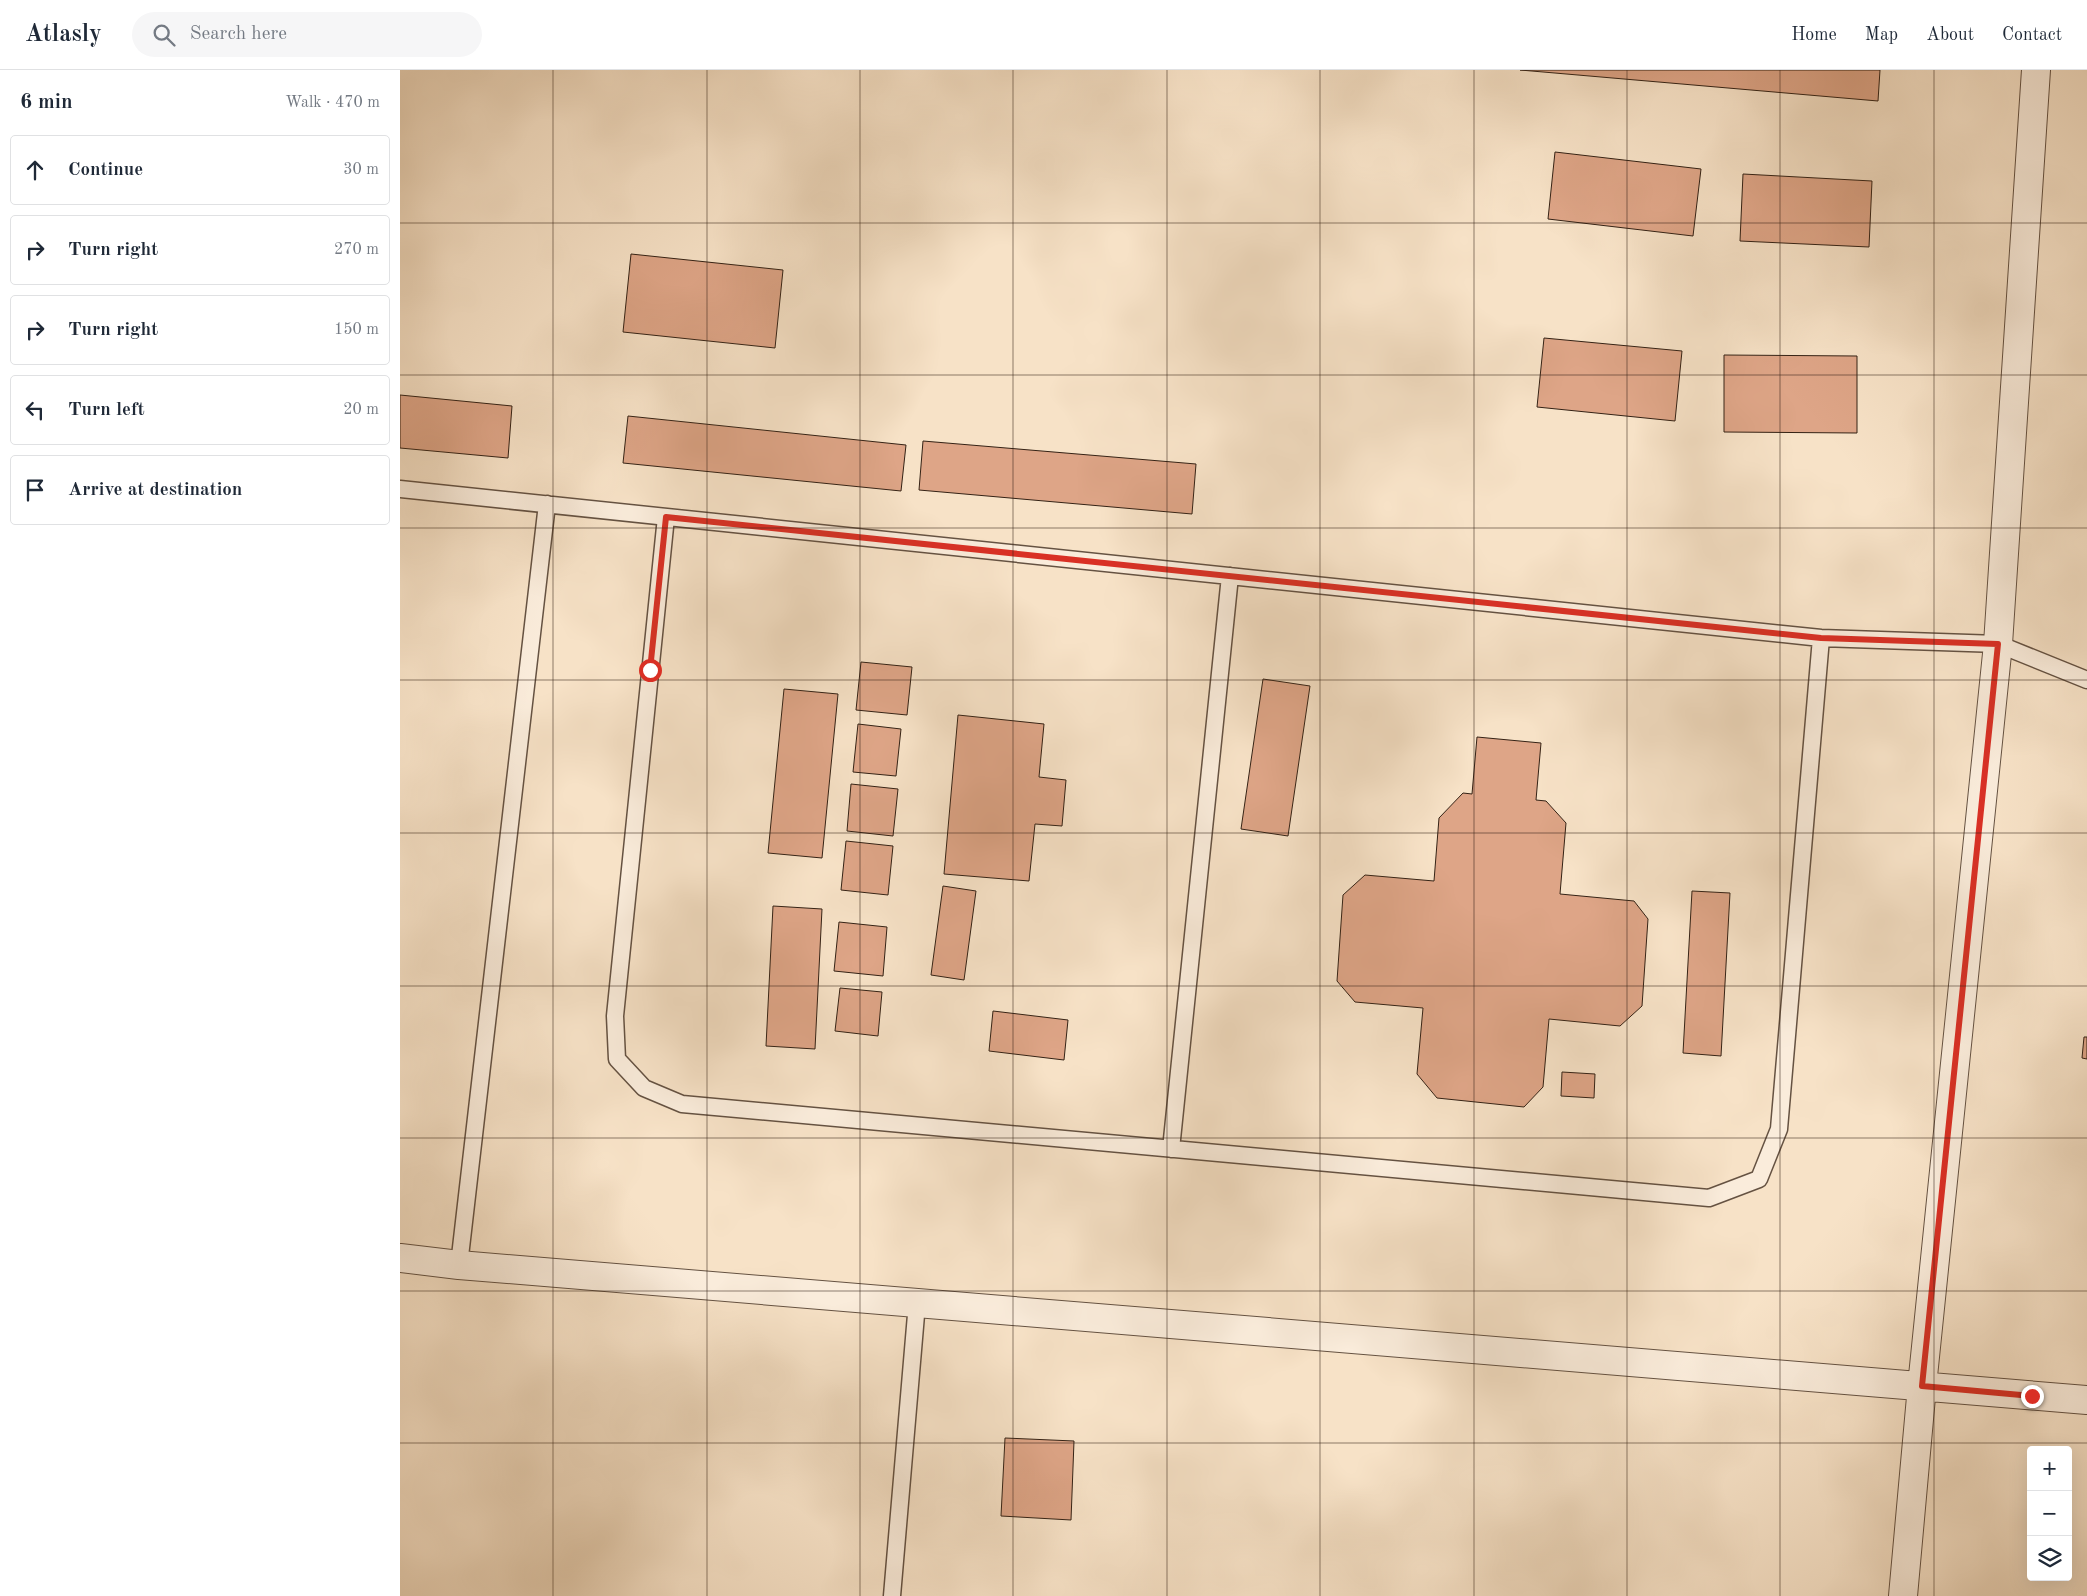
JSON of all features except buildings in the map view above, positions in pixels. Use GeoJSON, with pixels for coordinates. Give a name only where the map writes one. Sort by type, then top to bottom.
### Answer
{"type":"FeatureCollection","features":[{"type":"Feature","properties":{"kind":"street"},"geometry":{"type":"LineString","coordinates":[[1903,1596],[1922,1386],[1998,644],[2036,70]]}},
{"type":"Feature","properties":{"kind":"street"},"geometry":{"type":"LineString","coordinates":[[400,1258],[459,1266],[2087,1400]]}},
{"type":"Feature","properties":{"kind":"lane"},"geometry":{"type":"LineString","coordinates":[[400,489],[1821,638],[1998,644],[2087,680]]}},
{"type":"Feature","properties":{"kind":"lane"},"geometry":{"type":"LineString","coordinates":[[459,1266],[547,504]]}},
{"type":"Feature","properties":{"kind":"lane"},"geometry":{"type":"LineString","coordinates":[[666,517],[615,1016],[617,1059],[644,1088],[682,1104],[1709,1198],[1759,1179],[1780,1130],[1821,638]]}},
{"type":"Feature","properties":{"kind":"lane"},"geometry":{"type":"LineString","coordinates":[[1170,1149],[1230,576]]}},
{"type":"Feature","properties":{"kind":"lane"},"geometry":{"type":"LineString","coordinates":[[892,1596],[917,1303]]}},
{"type":"Feature","properties":{"kind":"route"},"geometry":{"type":"LineString","coordinates":[[650,670],[666,517],[1821,638],[1998,644],[1922,1386],[2032,1396]]}}]}
